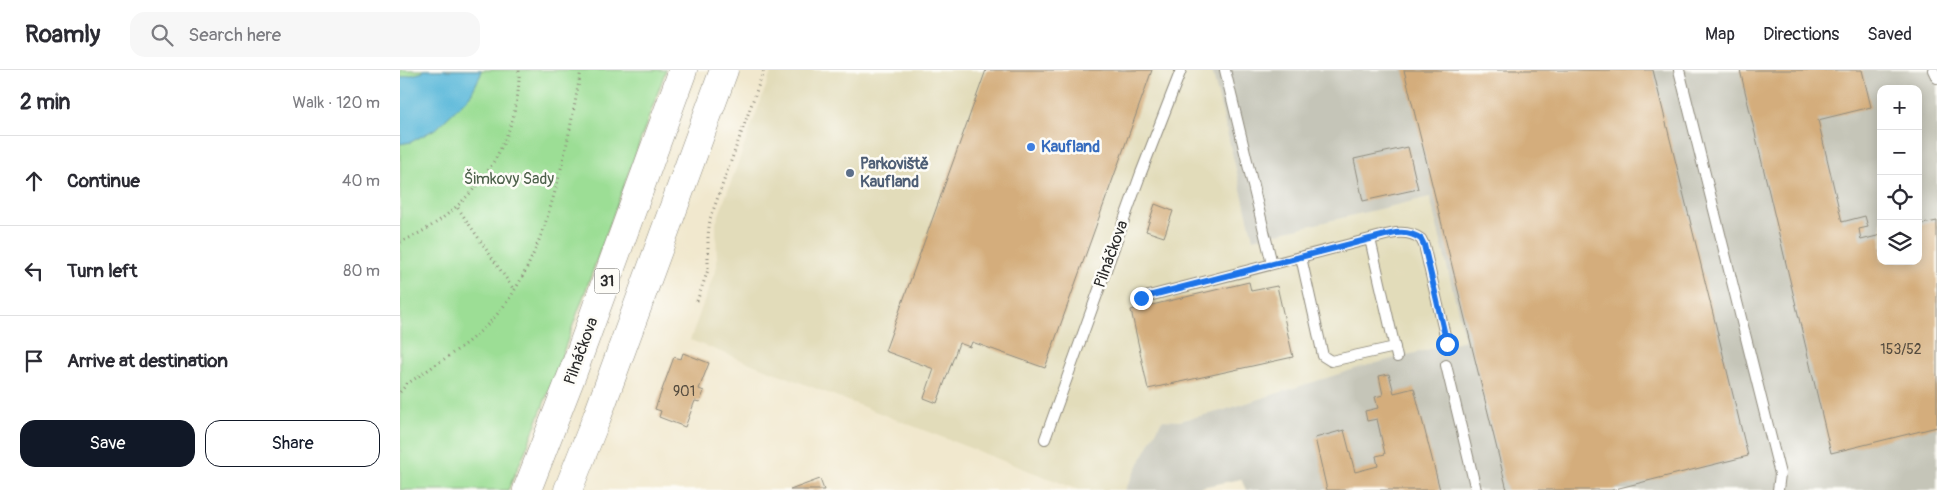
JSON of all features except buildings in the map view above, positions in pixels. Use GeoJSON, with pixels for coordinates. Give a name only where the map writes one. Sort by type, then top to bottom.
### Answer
{"type":"FeatureCollection","features":[{"type":"Feature","properties":{"kind":"main road","name":"Pilnáčkova"},"geometry":{"type":"LineString","coordinates":[[527,490],[573,372],[683,70]]}},
{"type":"Feature","properties":{"kind":"main road","name":"31"},"geometry":{"type":"LineString","coordinates":[[568,490],[597,417],[724,70]]}},
{"type":"Feature","properties":{"kind":"lane","name":"Pilnáčkova"},"geometry":{"type":"LineString","coordinates":[[1045,439],[1138,182],[1181,70]]}},
{"type":"Feature","properties":{"kind":"lane"},"geometry":{"type":"LineString","coordinates":[[1224,70],[1272,264]]}},
{"type":"Feature","properties":{"kind":"lane"},"geometry":{"type":"LineString","coordinates":[[1679,70],[1780,474],[1778,490]]}},
{"type":"Feature","properties":{"kind":"lane"},"geometry":{"type":"LineString","coordinates":[[1933,70],[1937,78]]}},
{"type":"Feature","properties":{"kind":"lane"},"geometry":{"type":"LineString","coordinates":[[1141,298],[1370,239],[1408,232],[1421,239],[1447,344]]}},
{"type":"Feature","properties":{"kind":"lane"},"geometry":{"type":"LineString","coordinates":[[1301,257],[1323,356],[1331,361],[1396,352],[1370,239]]}},
{"type":"Feature","properties":{"kind":"lane"},"geometry":{"type":"LineString","coordinates":[[1446,365],[1476,490]]}},
{"type":"Feature","properties":{"kind":"path"},"geometry":{"type":"LineString","coordinates":[[400,242],[410,238],[458,208],[490,170],[509,130],[516,100],[519,70]]}},
{"type":"Feature","properties":{"kind":"path"},"geometry":{"type":"LineString","coordinates":[[400,392],[407,384],[473,338],[493,319],[515,290],[538,242],[559,179],[570,133],[581,70]]}},
{"type":"Feature","properties":{"kind":"path"},"geometry":{"type":"LineString","coordinates":[[698,301],[708,270],[710,219],[764,70]]}},
{"type":"Feature","properties":{"kind":"path"},"geometry":{"type":"LineString","coordinates":[[458,208],[515,290]]}},
{"type":"Feature","properties":{"kind":"shaded area"},"geometry":{"type":"Polygon","coordinates":[[[772,70],[1212,70],[1253,239],[1430,197],[1465,340],[1361,367],[1221,411],[1179,421],[1162,420],[1125,490],[1079,490],[690,340],[717,266],[716,223],[772,70]]]}},
{"type":"Feature","properties":{"kind":"shaded area"},"geometry":{"type":"Polygon","coordinates":[[[1212,70],[1937,70],[1937,490],[1246,490],[1241,479],[1187,490],[1125,490],[1162,420],[1179,421],[1221,411],[1361,367],[1465,340],[1430,197],[1253,239],[1212,70]]]}},
{"type":"Feature","properties":{"kind":"green space","name":"Šimkovy Sady"},"geometry":{"type":"Polygon","coordinates":[[[400,70],[666,70],[553,380],[508,490],[400,490],[400,70]]]}},
{"type":"Feature","properties":{"kind":"water"},"geometry":{"type":"Polygon","coordinates":[[[423,70],[481,70],[481,74],[470,96],[437,128],[411,142],[400,144],[400,78],[423,72],[423,70]]]}},
{"type":"Feature","properties":{"kind":"place","name":"Kaufland"},"geometry":{"type":"Point","coordinates":[1031,147]}},
{"type":"Feature","properties":{"kind":"place","name":"Parkoviště Kaufland"},"geometry":{"type":"Point","coordinates":[850,173]}},
{"type":"Feature","properties":{"kind":"route"},"geometry":{"type":"LineString","coordinates":[[1141,298],[1370,239],[1408,232],[1421,239],[1424,245],[1447,344]]}}]}
